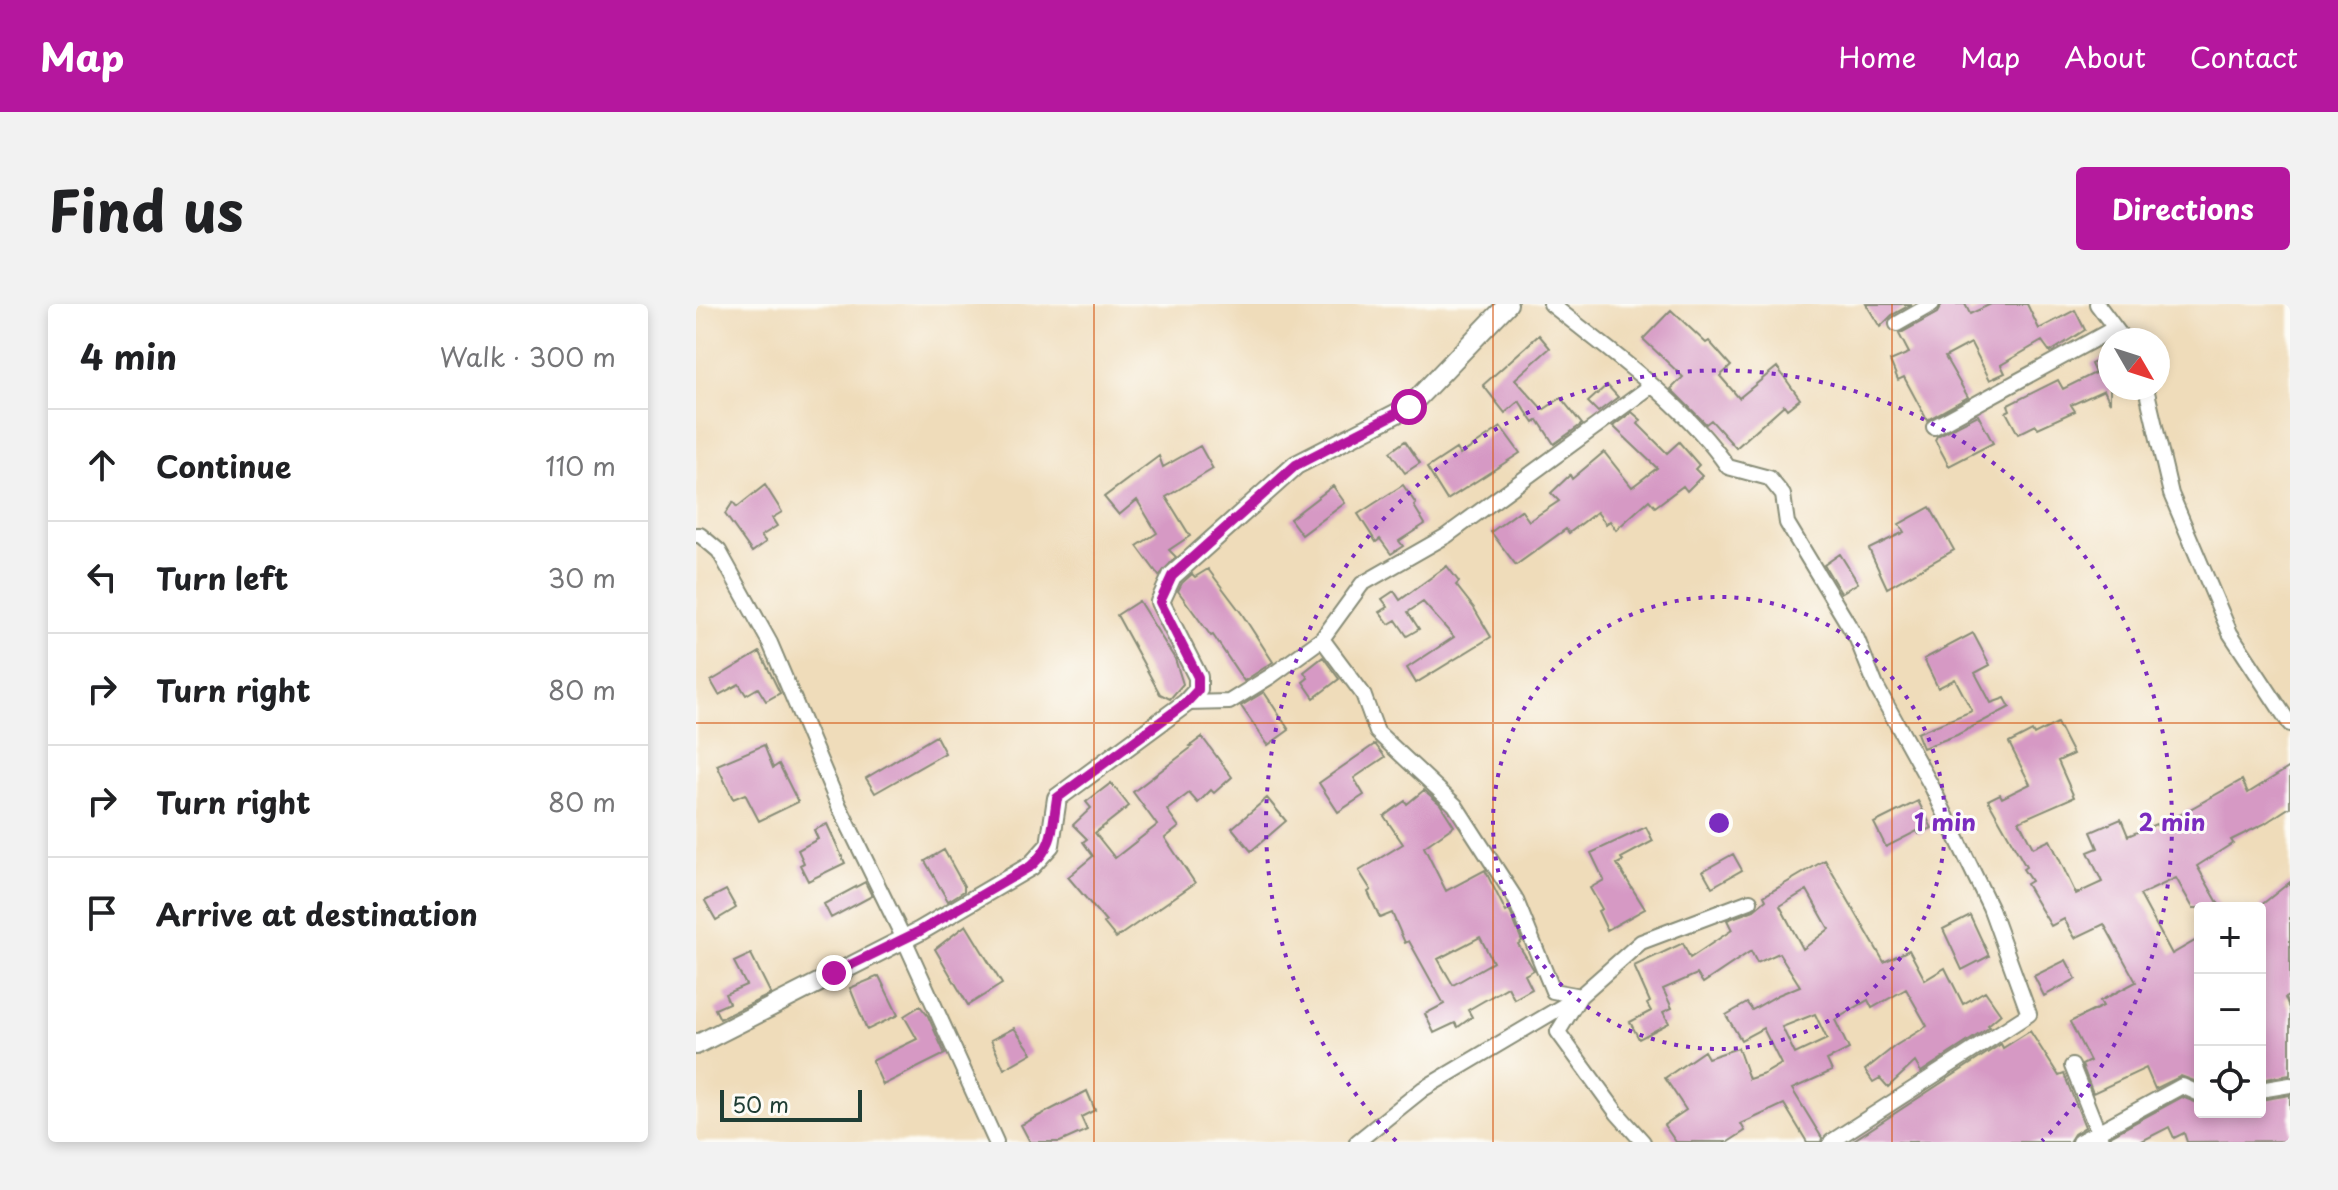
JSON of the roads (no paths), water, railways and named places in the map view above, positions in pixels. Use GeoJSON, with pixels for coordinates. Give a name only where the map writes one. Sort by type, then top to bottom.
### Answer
{"type":"FeatureCollection","features":[{"type":"Feature","properties":{"kind":"street"},"geometry":{"type":"LineString","coordinates":[[696,1045],[904,939],[1031,866],[1050,845],[1057,798],[1186,703],[1198,690],[1198,677],[1160,602],[1172,576],[1296,465],[1409,407],[1508,304]]}},
{"type":"Feature","properties":{"kind":"street"},"geometry":{"type":"LineString","coordinates":[[1551,304],[1651,386],[1708,438],[1728,467],[1769,478],[1783,495],[1787,523],[1857,639],[1876,686],[1933,789],[1990,907],[2029,1014],[1831,1142]]}},
{"type":"Feature","properties":{"kind":"street"},"geometry":{"type":"LineString","coordinates":[[1897,324],[1932,304]]}},
{"type":"Feature","properties":{"kind":"street"},"geometry":{"type":"LineString","coordinates":[[2097,304],[2115,328]]}},
{"type":"Feature","properties":{"kind":"street"},"geometry":{"type":"LineString","coordinates":[[1934,427],[2098,345]]}},
{"type":"Feature","properties":{"kind":"street"},"geometry":{"type":"LineString","coordinates":[[1186,703],[1229,702],[1322,639],[1362,584],[1446,536],[1651,386]]}},
{"type":"Feature","properties":{"kind":"street"},"geometry":{"type":"LineString","coordinates":[[2149,400],[2171,494],[2230,633],[2290,724]]}},
{"type":"Feature","properties":{"kind":"street"},"geometry":{"type":"LineString","coordinates":[[696,535],[719,551],[770,643],[839,806],[904,939],[996,1142]]}},
{"type":"Feature","properties":{"kind":"street"},"geometry":{"type":"LineString","coordinates":[[1322,639],[1363,694],[1377,732],[1455,805],[1515,898],[1553,991],[1580,996]]}},
{"type":"Feature","properties":{"kind":"street"},"geometry":{"type":"LineString","coordinates":[[1357,1142],[1423,1089],[1580,996],[1641,942],[1750,901]]}},
{"type":"Feature","properties":{"kind":"street"},"geometry":{"type":"LineString","coordinates":[[1580,996],[1558,1032],[1617,1113],[1643,1142]]}},
{"type":"Feature","properties":{"kind":"street"},"geometry":{"type":"LineString","coordinates":[[2072,1066],[2099,1136]]}},
{"type":"Feature","properties":{"kind":"street"},"geometry":{"type":"LineString","coordinates":[[2266,1089],[2290,1085]]}},
{"type":"Feature","properties":{"kind":"street"},"geometry":{"type":"LineString","coordinates":[[2079,1142],[2099,1136],[2182,1086],[2194,1091]]}}]}
